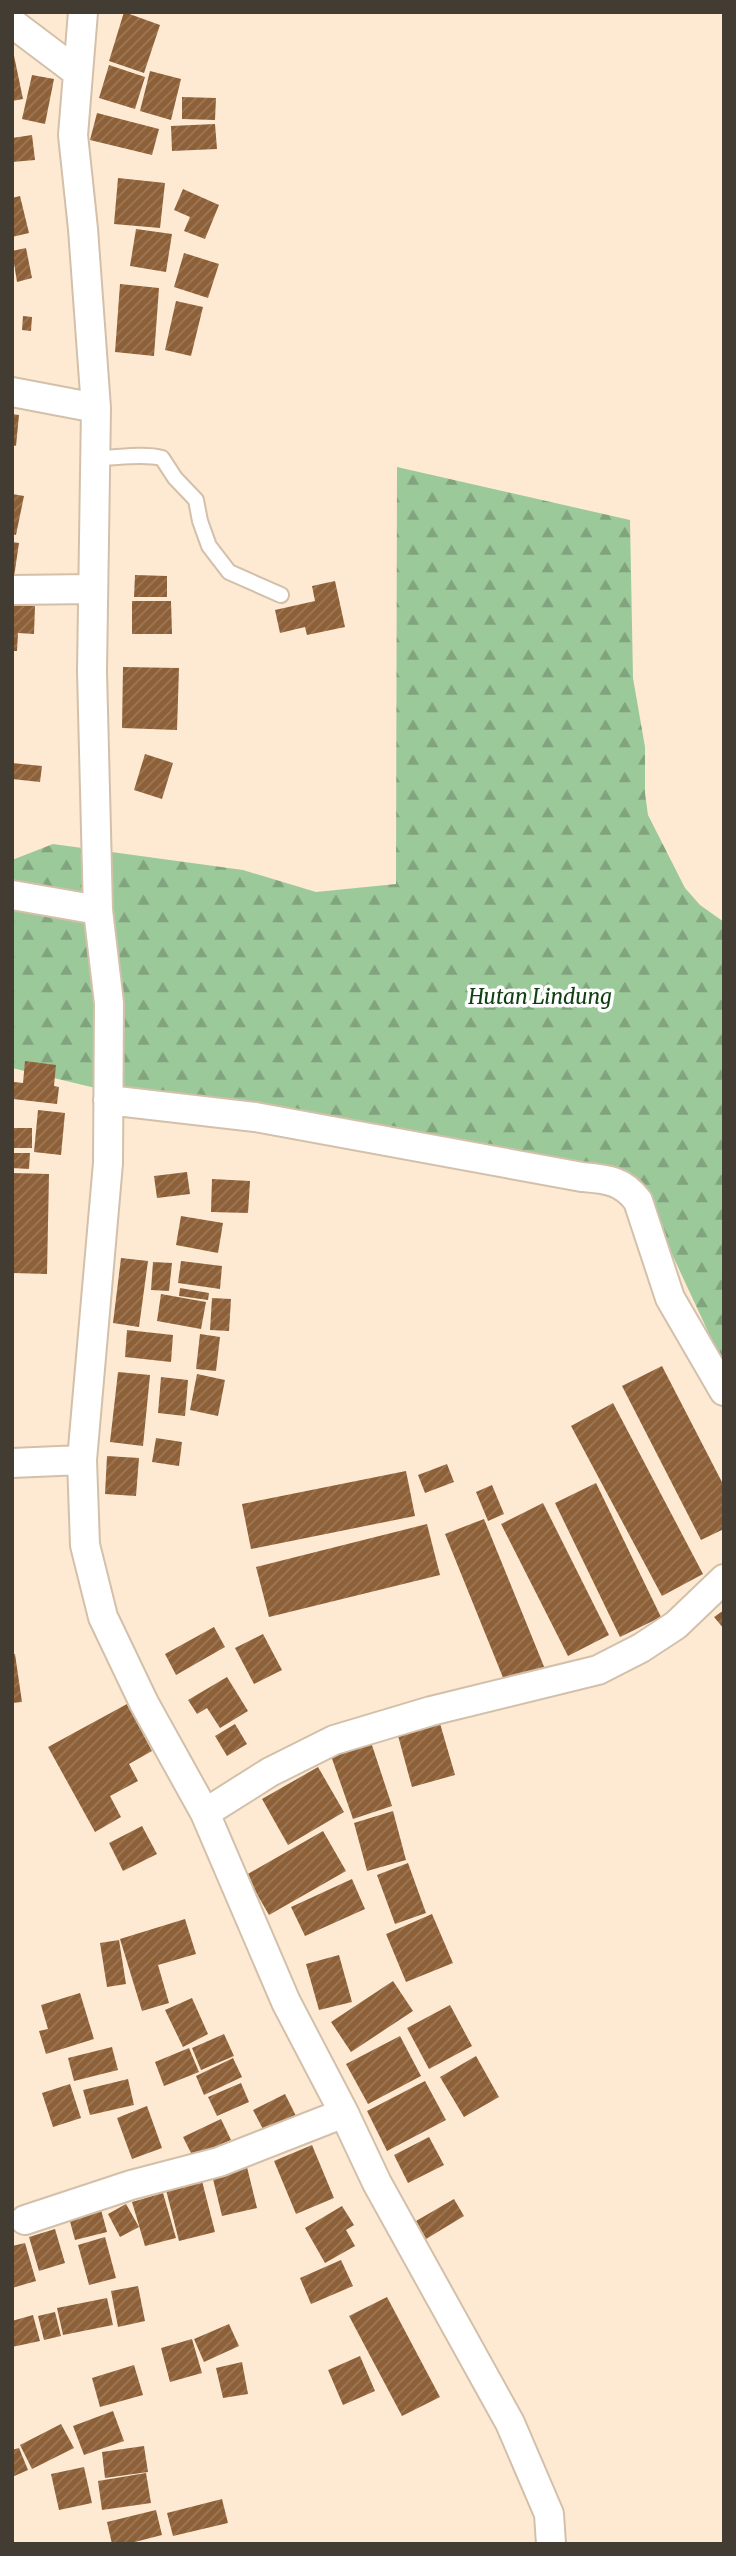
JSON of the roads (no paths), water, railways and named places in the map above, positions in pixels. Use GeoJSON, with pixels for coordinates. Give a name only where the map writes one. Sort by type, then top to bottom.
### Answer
{"type":"FeatureCollection","features":[{"type":"Feature","properties":{"kind":"street"},"geometry":{"type":"LineString","coordinates":[[83,12],[73,135],[96,408],[92,671],[98,910],[109,1003],[108,1163],[82,1460],[85,1545],[103,1617],[144,1703],[205,1813],[286,2002],[377,2183],[510,2423],[550,2514],[551,2544]]}},
{"type":"Feature","properties":{"kind":"street"},"geometry":{"type":"LineString","coordinates":[[12,23],[77,72]]}},
{"type":"Feature","properties":{"kind":"street"},"geometry":{"type":"LineString","coordinates":[[12,392],[96,408]]}},
{"type":"Feature","properties":{"kind":"street"},"geometry":{"type":"LineString","coordinates":[[12,590],[93,589]]}},
{"type":"Feature","properties":{"kind":"street"},"geometry":{"type":"LineString","coordinates":[[12,895],[98,910]]}},
{"type":"Feature","properties":{"kind":"street"},"geometry":{"type":"LineString","coordinates":[[108,1100],[255,1117],[582,1177],[614,1180],[628,1189],[638,1201],[670,1298],[724,1391]]}},
{"type":"Feature","properties":{"kind":"street"},"geometry":{"type":"LineString","coordinates":[[12,1462],[82,1460]]}},
{"type":"Feature","properties":{"kind":"street"},"geometry":{"type":"LineString","coordinates":[[205,1813],[270,1772],[334,1740],[430,1711],[598,1670],[641,1648],[676,1625],[724,1579]]}},
{"type":"Feature","properties":{"kind":"street"},"geometry":{"type":"LineString","coordinates":[[25,2220],[131,2185],[219,2162],[344,2113]]}},
{"type":"Feature","properties":{"kind":"lane"},"geometry":{"type":"LineString","coordinates":[[96,458],[140,457],[150,454],[162,458],[174,478],[196,500],[209,546],[229,572],[281,595]]}},
{"type":"Feature","properties":{"kind":"park label","name":"Hutan Lindung"},"geometry":{"type":"Point","coordinates":[540,997]}}]}
